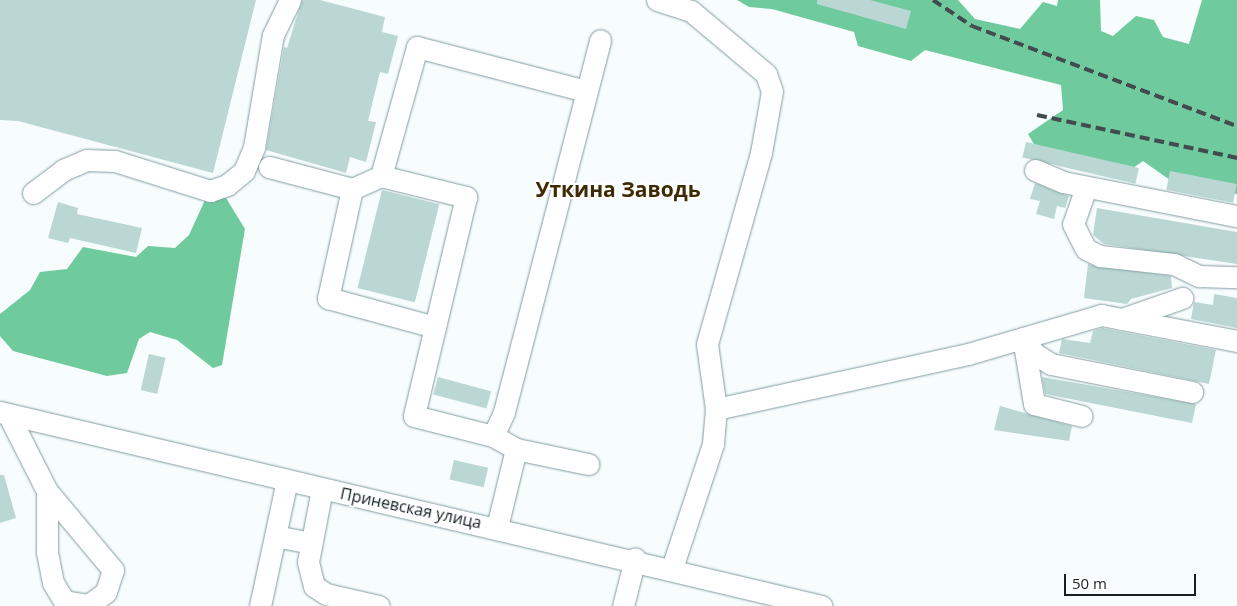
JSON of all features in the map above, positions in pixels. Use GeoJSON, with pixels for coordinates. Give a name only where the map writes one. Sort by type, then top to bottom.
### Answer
{"type":"FeatureCollection","features":[{"type":"Feature","properties":{"kind":"street"},"geometry":{"type":"LineString","coordinates":[[33,193],[63,170],[86,160],[115,162],[210,191],[226,185],[244,171],[254,146],[273,35],[290,0]]}},
{"type":"Feature","properties":{"kind":"street"},"geometry":{"type":"LineString","coordinates":[[657,0],[690,11],[766,74],[772,90],[761,153],[707,344],[716,409],[713,444],[672,568]]}},
{"type":"Feature","properties":{"kind":"street"},"geometry":{"type":"LineString","coordinates":[[493,436],[504,412],[600,40]]}},
{"type":"Feature","properties":{"kind":"street"},"geometry":{"type":"LineString","coordinates":[[381,176],[416,47],[586,91]]}},
{"type":"Feature","properties":{"kind":"street"},"geometry":{"type":"LineString","coordinates":[[270,166],[352,189],[381,176],[466,197],[414,416],[493,436],[516,449],[588,464]]}},
{"type":"Feature","properties":{"kind":"street"},"geometry":{"type":"LineString","coordinates":[[1035,170],[1086,187],[1237,216]]}},
{"type":"Feature","properties":{"kind":"street"},"geometry":{"type":"LineString","coordinates":[[1086,187],[1073,224],[1086,249],[1100,256],[1174,264],[1199,276],[1237,277]]}},
{"type":"Feature","properties":{"kind":"street"},"geometry":{"type":"LineString","coordinates":[[352,189],[328,298],[435,327]]}},
{"type":"Feature","properties":{"kind":"street"},"geometry":{"type":"LineString","coordinates":[[1169,328],[1182,298],[1199,276]]}},
{"type":"Feature","properties":{"kind":"street"},"geometry":{"type":"LineString","coordinates":[[1122,319],[1182,298]]}},
{"type":"Feature","properties":{"kind":"street"},"geometry":{"type":"LineString","coordinates":[[716,409],[1023,338],[1101,315],[1237,341]]}},
{"type":"Feature","properties":{"kind":"street"},"geometry":{"type":"LineString","coordinates":[[1023,338],[1035,354],[1051,364],[1192,392]]}},
{"type":"Feature","properties":{"kind":"street"},"geometry":{"type":"LineString","coordinates":[[1023,338],[1030,398],[1034,404],[1082,416]]}},
{"type":"Feature","properties":{"kind":"street"},"geometry":{"type":"LineString","coordinates":[[4,413],[47,491],[113,570],[106,592],[90,604],[64,601],[53,583],[47,551],[47,491]]}},
{"type":"Feature","properties":{"kind":"street","name":"Приневская улица"},"geometry":{"type":"LineString","coordinates":[[4,413],[672,568],[822,606]]}},
{"type":"Feature","properties":{"kind":"street"},"geometry":{"type":"LineString","coordinates":[[497,527],[516,449]]}},
{"type":"Feature","properties":{"kind":"street"},"geometry":{"type":"LineString","coordinates":[[260,606],[287,480]]}},
{"type":"Feature","properties":{"kind":"street"},"geometry":{"type":"LineString","coordinates":[[322,488],[308,562],[314,586],[326,594],[380,606]]}},
{"type":"Feature","properties":{"kind":"street"},"geometry":{"type":"LineString","coordinates":[[275,536],[311,543]]}},
{"type":"Feature","properties":{"kind":"street"},"geometry":{"type":"LineString","coordinates":[[623,606],[635,560]]}},
{"type":"Feature","properties":{"kind":"green space"},"geometry":{"type":"Polygon","coordinates":[[[737,0],[958,0],[975,19],[1020,29],[1043,2],[1057,6],[1058,0],[1100,0],[1101,31],[1113,36],[1136,16],[1154,20],[1163,37],[1189,44],[1202,0],[1237,0],[1237,194],[1177,185],[1143,161],[1130,170],[1045,163],[1028,134],[1063,110],[1061,85],[925,50],[911,61],[858,46],[854,32],[772,9],[749,7],[737,0]]]}},
{"type":"Feature","properties":{"kind":"green space"},"geometry":{"type":"Polygon","coordinates":[[[226,198],[245,229],[222,365],[213,368],[177,340],[150,332],[139,339],[127,373],[107,376],[13,351],[0,336],[0,314],[30,290],[40,272],[67,269],[83,247],[136,257],[148,246],[175,248],[189,235],[205,200],[226,198]]]}},
{"type":"Feature","properties":{"kind":"building"},"geometry":{"type":"Polygon","coordinates":[[[0,0],[256,0],[213,173],[18,121],[0,120],[0,0]]]}},
{"type":"Feature","properties":{"kind":"building"},"geometry":{"type":"Polygon","coordinates":[[[302,0],[320,0],[385,17],[382,32],[398,36],[388,74],[380,72],[368,121],[376,122],[366,162],[350,157],[346,173],[266,150],[284,47],[287,48],[302,0]]]}},
{"type":"Feature","properties":{"kind":"building"},"geometry":{"type":"Polygon","coordinates":[[[817,0],[870,0],[911,11],[906,29],[817,4],[817,0]]]}},
{"type":"Feature","properties":{"kind":"building"},"geometry":{"type":"Polygon","coordinates":[[[1026,142],[1139,168],[1135,184],[1022,158],[1026,142]]]}},
{"type":"Feature","properties":{"kind":"building"},"geometry":{"type":"Polygon","coordinates":[[[1170,171],[1237,184],[1233,203],[1166,190],[1170,171]]]}},
{"type":"Feature","properties":{"kind":"building"},"geometry":{"type":"Polygon","coordinates":[[[1035,183],[1069,196],[1065,208],[1057,206],[1054,219],[1036,214],[1040,201],[1030,199],[1035,183]]]}},
{"type":"Feature","properties":{"kind":"building"},"geometry":{"type":"Polygon","coordinates":[[[382,190],[439,204],[415,302],[358,288],[382,190]]]}},
{"type":"Feature","properties":{"kind":"building"},"geometry":{"type":"Polygon","coordinates":[[[58,202],[78,208],[77,214],[142,228],[136,253],[70,238],[68,243],[48,238],[58,202]]]}},
{"type":"Feature","properties":{"kind":"building"},"geometry":{"type":"Polygon","coordinates":[[[1097,208],[1237,232],[1237,264],[1104,244],[1093,235],[1097,208]]]}},
{"type":"Feature","properties":{"kind":"building"},"geometry":{"type":"Polygon","coordinates":[[[1088,264],[1171,276],[1172,288],[1131,299],[1127,304],[1084,298],[1088,264]]]}},
{"type":"Feature","properties":{"kind":"building"},"geometry":{"type":"Polygon","coordinates":[[[1214,294],[1237,298],[1237,328],[1191,319],[1194,302],[1213,305],[1214,294]]]}},
{"type":"Feature","properties":{"kind":"building"},"geometry":{"type":"Polygon","coordinates":[[[1102,328],[1216,350],[1209,384],[1059,353],[1062,339],[1090,343],[1093,331],[1102,328]]]}},
{"type":"Feature","properties":{"kind":"building"},"geometry":{"type":"Polygon","coordinates":[[[149,354],[166,358],[157,394],[141,390],[149,354]]]}},
{"type":"Feature","properties":{"kind":"building"},"geometry":{"type":"Polygon","coordinates":[[[438,377],[491,391],[486,409],[433,394],[438,377]]]}},
{"type":"Feature","properties":{"kind":"building"},"geometry":{"type":"Polygon","coordinates":[[[1042,377],[1196,404],[1192,423],[1045,394],[1042,377]]]}},
{"type":"Feature","properties":{"kind":"building"},"geometry":{"type":"Polygon","coordinates":[[[1000,406],[1072,426],[1069,441],[994,430],[1000,406]]]}},
{"type":"Feature","properties":{"kind":"building"},"geometry":{"type":"Polygon","coordinates":[[[454,460],[488,468],[484,487],[450,479],[454,460]]]}},
{"type":"Feature","properties":{"kind":"building"},"geometry":{"type":"Polygon","coordinates":[[[0,475],[4,475],[16,518],[0,523],[0,475]]]}},
{"type":"Feature","properties":{"kind":"railway"},"geometry":{"type":"LineString","coordinates":[[933,0],[972,26],[1237,126]]}},
{"type":"Feature","properties":{"kind":"railway"},"geometry":{"type":"LineString","coordinates":[[1037,115],[1237,158]]}},
{"type":"Feature","properties":{"kind":"district","name":"Уткина Заводь"},"geometry":{"type":"Point","coordinates":[618,189]}}]}
